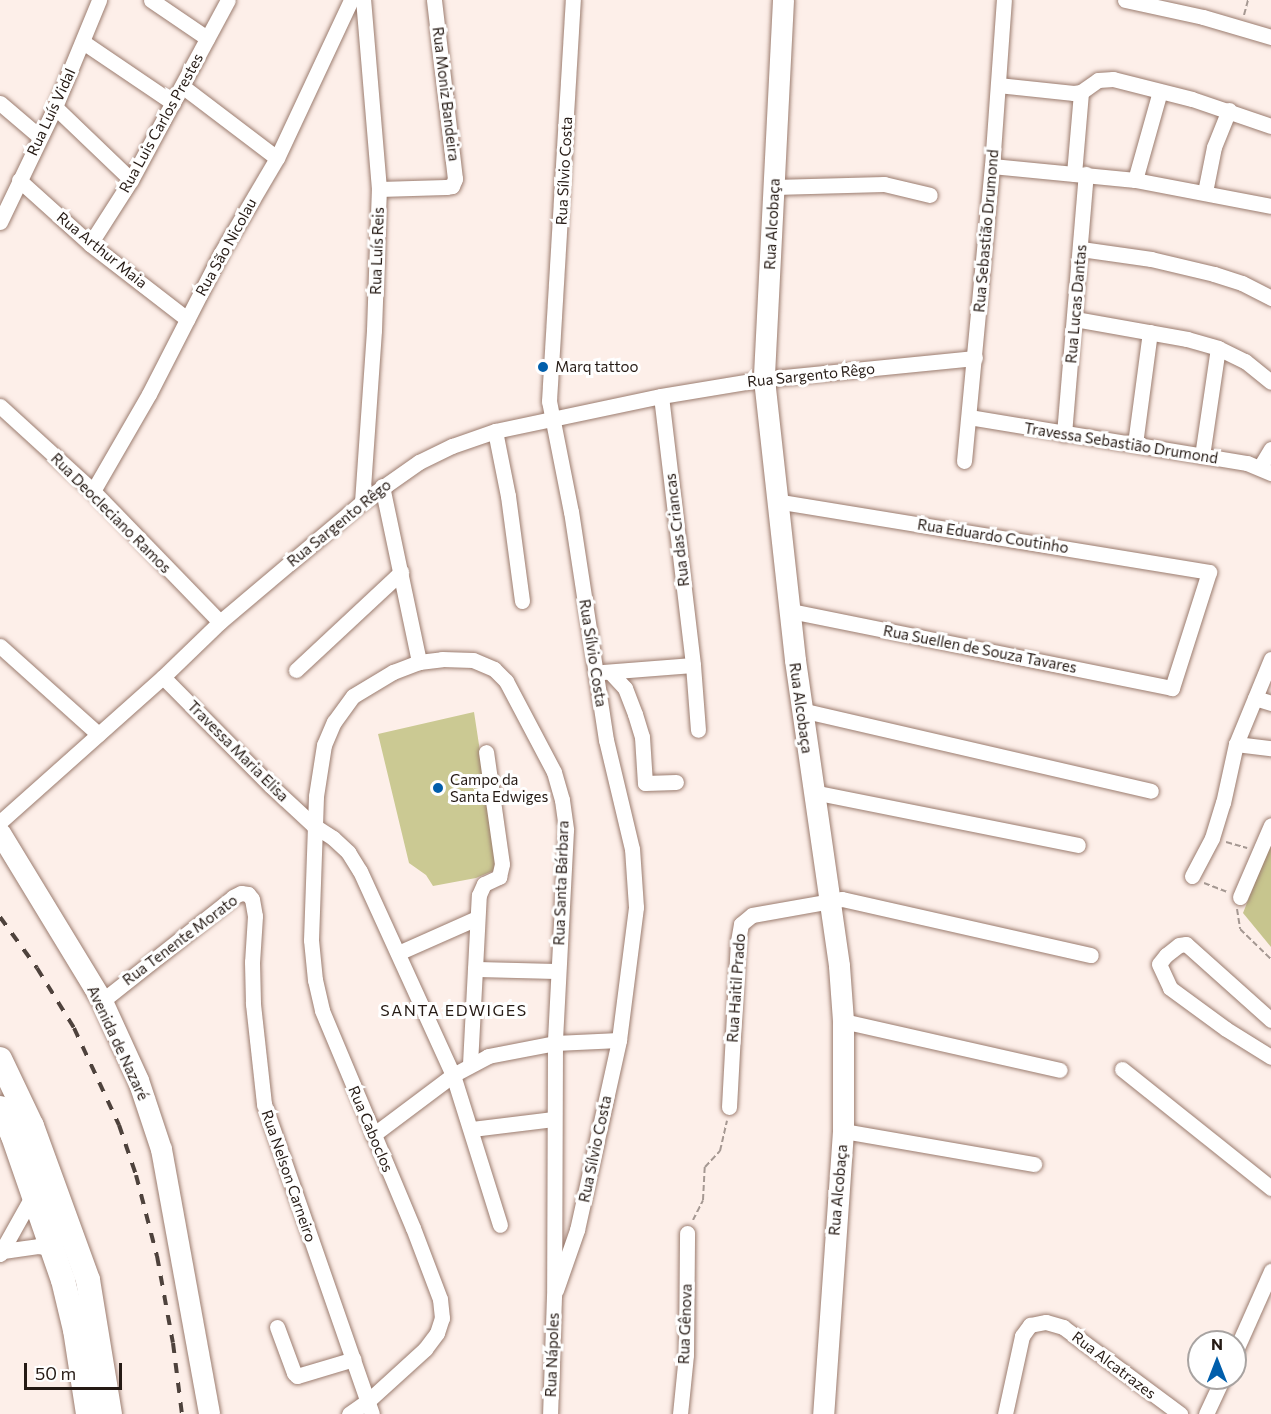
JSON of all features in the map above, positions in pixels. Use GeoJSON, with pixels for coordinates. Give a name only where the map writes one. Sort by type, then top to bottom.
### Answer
{"type":"FeatureCollection","features":[{"type":"Feature","properties":{"kind":"main road","name":"Rua Alcobaça"},"geometry":{"type":"LineString","coordinates":[[783,0],[764,379],[801,710],[838,966],[843,1021],[843,1131],[823,1414]]}},
{"type":"Feature","properties":{"kind":"main road","name":"Avenida de Nazaré"},"geometry":{"type":"LineString","coordinates":[[0,833],[102,1001],[138,1080],[162,1149],[209,1414]]}},
{"type":"Feature","properties":{"kind":"main road"},"geometry":{"type":"LineString","coordinates":[[0,1059],[32,1126],[88,1280],[110,1414]]}},
{"type":"Feature","properties":{"kind":"main road"},"geometry":{"type":"LineString","coordinates":[[0,1108],[52,1248],[75,1330],[88,1414]]}},
{"type":"Feature","properties":{"kind":"main road"},"geometry":{"type":"LineString","coordinates":[[35,1200],[50,1210],[57,1204],[57,1192]]}},
{"type":"Feature","properties":{"kind":"street","name":"Rua Luís Vidal"},"geometry":{"type":"LineString","coordinates":[[0,222],[55,107],[99,0]]}},
{"type":"Feature","properties":{"kind":"street"},"geometry":{"type":"LineString","coordinates":[[151,0],[207,38]]}},
{"type":"Feature","properties":{"kind":"street","name":"Rua Luis Carlos Prestes"},"geometry":{"type":"LineString","coordinates":[[90,244],[131,180],[228,0]]}},
{"type":"Feature","properties":{"kind":"street","name":"Rua São Nicolau"},"geometry":{"type":"LineString","coordinates":[[93,491],[149,394],[187,319],[277,158],[351,0]]}},
{"type":"Feature","properties":{"kind":"street","name":"Rua Luís Reis"},"geometry":{"type":"LineString","coordinates":[[362,502],[374,330],[379,189],[363,0]]}},
{"type":"Feature","properties":{"kind":"street","name":"Rua Moniz Bandeira"},"geometry":{"type":"LineString","coordinates":[[379,189],[446,188],[452,186],[456,179],[434,0]]}},
{"type":"Feature","properties":{"kind":"street","name":"Rua Sílvio Costa"},"geometry":{"type":"LineString","coordinates":[[554,1296],[577,1230],[619,1040],[636,907],[632,849],[606,740],[603,672],[551,419],[551,353],[563,203],[573,0]]}},
{"type":"Feature","properties":{"kind":"street","name":"Rua Sebastião Drumond"},"geometry":{"type":"LineString","coordinates":[[964,461],[992,166],[1004,0]]}},
{"type":"Feature","properties":{"kind":"street"},"geometry":{"type":"LineString","coordinates":[[1125,0],[1203,17],[1271,37]]}},
{"type":"Feature","properties":{"kind":"street"},"geometry":{"type":"LineString","coordinates":[[83,42],[173,103]]}},
{"type":"Feature","properties":{"kind":"street"},"geometry":{"type":"LineString","coordinates":[[998,85],[1056,92],[1081,92],[1098,80],[1107,78],[1228,110],[1271,126]]}},
{"type":"Feature","properties":{"kind":"street"},"geometry":{"type":"LineString","coordinates":[[182,86],[277,158]]}},
{"type":"Feature","properties":{"kind":"street"},"geometry":{"type":"LineString","coordinates":[[1135,180],[1160,91]]}},
{"type":"Feature","properties":{"kind":"street","name":"Rua Lucas Dantas"},"geometry":{"type":"LineString","coordinates":[[1064,434],[1081,249],[1081,92]]}},
{"type":"Feature","properties":{"kind":"street"},"geometry":{"type":"LineString","coordinates":[[0,103],[40,137]]}},
{"type":"Feature","properties":{"kind":"street"},"geometry":{"type":"LineString","coordinates":[[55,107],[131,180]]}},
{"type":"Feature","properties":{"kind":"street"},"geometry":{"type":"LineString","coordinates":[[1205,192],[1214,147],[1228,110]]}},
{"type":"Feature","properties":{"kind":"street"},"geometry":{"type":"LineString","coordinates":[[992,166],[1135,180],[1271,206]]}},
{"type":"Feature","properties":{"kind":"street","name":"Rua Arthur Maia"},"geometry":{"type":"LineString","coordinates":[[19,180],[90,244],[187,319]]}},
{"type":"Feature","properties":{"kind":"street"},"geometry":{"type":"LineString","coordinates":[[774,188],[884,184],[930,195]]}},
{"type":"Feature","properties":{"kind":"street"},"geometry":{"type":"LineString","coordinates":[[1081,249],[1131,256],[1214,273],[1242,283],[1271,298]]}},
{"type":"Feature","properties":{"kind":"street"},"geometry":{"type":"LineString","coordinates":[[1075,319],[1150,332],[1218,348],[1245,361],[1271,382]]}},
{"type":"Feature","properties":{"kind":"street"},"geometry":{"type":"LineString","coordinates":[[1135,444],[1150,332]]}},
{"type":"Feature","properties":{"kind":"street"},"geometry":{"type":"LineString","coordinates":[[1202,456],[1218,348]]}},
{"type":"Feature","properties":{"kind":"street","name":"Rua Sargento Rêgo"},"geometry":{"type":"LineString","coordinates":[[0,822],[163,677],[220,622],[362,502],[382,486],[452,446],[495,431],[661,396],[764,379],[975,358]]}},
{"type":"Feature","properties":{"kind":"street","name":"Rua das Criancas"},"geometry":{"type":"LineString","coordinates":[[661,396],[693,665],[698,730]]}},
{"type":"Feature","properties":{"kind":"street","name":"Rua Deocleciano Ramos"},"geometry":{"type":"LineString","coordinates":[[0,406],[93,491],[220,622]]}},
{"type":"Feature","properties":{"kind":"street","name":"Travessa Sebastião Drumond"},"geometry":{"type":"LineString","coordinates":[[969,417],[1135,444],[1265,470]]}},
{"type":"Feature","properties":{"kind":"street"},"geometry":{"type":"LineString","coordinates":[[495,431],[508,496],[522,601]]}},
{"type":"Feature","properties":{"kind":"street"},"geometry":{"type":"LineString","coordinates":[[1265,470],[1271,449]]}},
{"type":"Feature","properties":{"kind":"street"},"geometry":{"type":"LineString","coordinates":[[382,486],[420,662]]}},
{"type":"Feature","properties":{"kind":"street","name":"Rua Eduardo Coutinho"},"geometry":{"type":"LineString","coordinates":[[776,501],[1209,572],[1172,688]]}},
{"type":"Feature","properties":{"kind":"street"},"geometry":{"type":"LineString","coordinates":[[296,670],[401,572]]}},
{"type":"Feature","properties":{"kind":"street","name":"Rua Suellen de Souza Tavares"},"geometry":{"type":"LineString","coordinates":[[789,610],[1172,688]]}},
{"type":"Feature","properties":{"kind":"street"},"geometry":{"type":"LineString","coordinates":[[0,646],[98,734]]}},
{"type":"Feature","properties":{"kind":"street"},"geometry":{"type":"LineString","coordinates":[[1192,876],[1212,838],[1223,803],[1236,744],[1271,659]]}},
{"type":"Feature","properties":{"kind":"street","name":"Rua Santa Bárbara"},"geometry":{"type":"LineString","coordinates":[[313,825],[324,746],[334,722],[353,696],[393,672],[420,662],[473,660],[494,669],[506,681],[521,705],[554,772],[562,800],[566,830],[553,1119],[554,1296]]}},
{"type":"Feature","properties":{"kind":"street"},"geometry":{"type":"LineString","coordinates":[[603,672],[693,665]]}},
{"type":"Feature","properties":{"kind":"street"},"geometry":{"type":"LineString","coordinates":[[603,672],[625,688],[635,714],[642,737],[645,783],[676,782]]}},
{"type":"Feature","properties":{"kind":"street","name":"Travessa Maria Elisa"},"geometry":{"type":"LineString","coordinates":[[163,677],[223,739],[313,825],[341,845],[360,871],[453,1075],[472,1129],[500,1225]]}},
{"type":"Feature","properties":{"kind":"street"},"geometry":{"type":"LineString","coordinates":[[1255,698],[1271,703]]}},
{"type":"Feature","properties":{"kind":"street"},"geometry":{"type":"LineString","coordinates":[[801,710],[1150,791]]}},
{"type":"Feature","properties":{"kind":"street"},"geometry":{"type":"LineString","coordinates":[[1236,744],[1271,748]]}},
{"type":"Feature","properties":{"kind":"street"},"geometry":{"type":"LineString","coordinates":[[470,1064],[480,888],[500,877],[502,871],[498,822],[486,752]]}},
{"type":"Feature","properties":{"kind":"street"},"geometry":{"type":"LineString","coordinates":[[813,792],[1078,845]]}},
{"type":"Feature","properties":{"kind":"street","name":"Rua Caboclos"},"geometry":{"type":"LineString","coordinates":[[313,825],[312,940],[315,980],[322,1010],[441,1299],[442,1318],[437,1334],[370,1407],[349,1414]]}},
{"type":"Feature","properties":{"kind":"street"},"geometry":{"type":"LineString","coordinates":[[1240,897],[1271,825]]}},
{"type":"Feature","properties":{"kind":"street","name":"Rua Tenente Morato"},"geometry":{"type":"LineString","coordinates":[[102,1001],[135,972],[234,897],[241,893],[248,894],[254,908]]}},
{"type":"Feature","properties":{"kind":"street"},"geometry":{"type":"LineString","coordinates":[[828,902],[842,899],[1091,955]]}},
{"type":"Feature","properties":{"kind":"street","name":"Rua Haitil Prado"},"geometry":{"type":"LineString","coordinates":[[729,1107],[738,941],[741,924],[752,915],[768,910],[828,902]]}},
{"type":"Feature","properties":{"kind":"street","name":"Rua Nelson Carneiro"},"geometry":{"type":"LineString","coordinates":[[254,908],[253,1004],[264,1104],[370,1407]]}},
{"type":"Feature","properties":{"kind":"street"},"geometry":{"type":"LineString","coordinates":[[398,953],[477,918]]}},
{"type":"Feature","properties":{"kind":"street"},"geometry":{"type":"LineString","coordinates":[[1271,1020],[1186,944],[1179,945],[1159,964],[1170,988],[1226,1029],[1271,1057]]}},
{"type":"Feature","properties":{"kind":"street"},"geometry":{"type":"LineString","coordinates":[[475,969],[558,971]]}},
{"type":"Feature","properties":{"kind":"street"},"geometry":{"type":"LineString","coordinates":[[843,1021],[1060,1070]]}},
{"type":"Feature","properties":{"kind":"street"},"geometry":{"type":"LineString","coordinates":[[373,1135],[470,1064],[505,1051],[555,1042],[619,1040]]}},
{"type":"Feature","properties":{"kind":"street"},"geometry":{"type":"LineString","coordinates":[[1122,1069],[1271,1188]]}},
{"type":"Feature","properties":{"kind":"street"},"geometry":{"type":"LineString","coordinates":[[472,1129],[553,1119]]}},
{"type":"Feature","properties":{"kind":"street"},"geometry":{"type":"LineString","coordinates":[[843,1131],[1034,1164]]}},
{"type":"Feature","properties":{"kind":"street"},"geometry":{"type":"LineString","coordinates":[[1,1253],[35,1200]]}},
{"type":"Feature","properties":{"kind":"street","name":"Rua Gênova"},"geometry":{"type":"LineString","coordinates":[[680,1414],[686,1355],[687,1233]]}},
{"type":"Feature","properties":{"kind":"street"},"geometry":{"type":"LineString","coordinates":[[1,1253],[30,1247],[52,1248]]}},
{"type":"Feature","properties":{"kind":"street"},"geometry":{"type":"LineString","coordinates":[[1247,1330],[1267,1294],[1271,1271]]}},
{"type":"Feature","properties":{"kind":"street","name":"Rua Nápoles"},"geometry":{"type":"LineString","coordinates":[[550,1414],[554,1296]]}},
{"type":"Feature","properties":{"kind":"street","name":"Rua Alcatrazes"},"geometry":{"type":"LineString","coordinates":[[1005,1414],[1022,1336],[1030,1325],[1046,1322],[1063,1327],[1180,1414]]}},
{"type":"Feature","properties":{"kind":"street"},"geometry":{"type":"LineString","coordinates":[[277,1327],[297,1376],[354,1359]]}},
{"type":"Feature","properties":{"kind":"street"},"geometry":{"type":"LineString","coordinates":[[1206,1414],[1217,1390]]}},
{"type":"Feature","properties":{"kind":"path"},"geometry":{"type":"LineString","coordinates":[[1212,838],[1261,852]]}},
{"type":"Feature","properties":{"kind":"path"},"geometry":{"type":"LineString","coordinates":[[1192,876],[1240,897],[1236,918],[1240,929],[1271,958]]}},
{"type":"Feature","properties":{"kind":"path"},"geometry":{"type":"LineString","coordinates":[[687,1233],[703,1200],[705,1167],[720,1151],[729,1107]]}},
{"type":"Feature","properties":{"kind":"shaded area","name":"Campo da Santa Edwiges"},"geometry":{"type":"Polygon","coordinates":[[[474,712],[494,843],[495,870],[476,878],[433,886],[426,875],[409,863],[378,734],[474,712]]]}},
{"type":"Feature","properties":{"kind":"shaded area"},"geometry":{"type":"Polygon","coordinates":[[[1271,842],[1271,947],[1243,913],[1271,842]]]}},
{"type":"Feature","properties":{"kind":"railway"},"geometry":{"type":"LineString","coordinates":[[0,917],[37,968],[74,1028],[119,1125],[136,1175],[157,1256],[173,1343],[182,1414]]}},
{"type":"Feature","properties":{"kind":"place","name":"Marq tattoo"},"geometry":{"type":"Point","coordinates":[543,367]}},
{"type":"Feature","properties":{"kind":"place","name":"Campo da Santa Edwiges"},"geometry":{"type":"Point","coordinates":[438,788]}},
{"type":"Feature","properties":{"kind":"district","name":"SANTA EDWIGES"},"geometry":{"type":"Point","coordinates":[454,1010]}}]}
